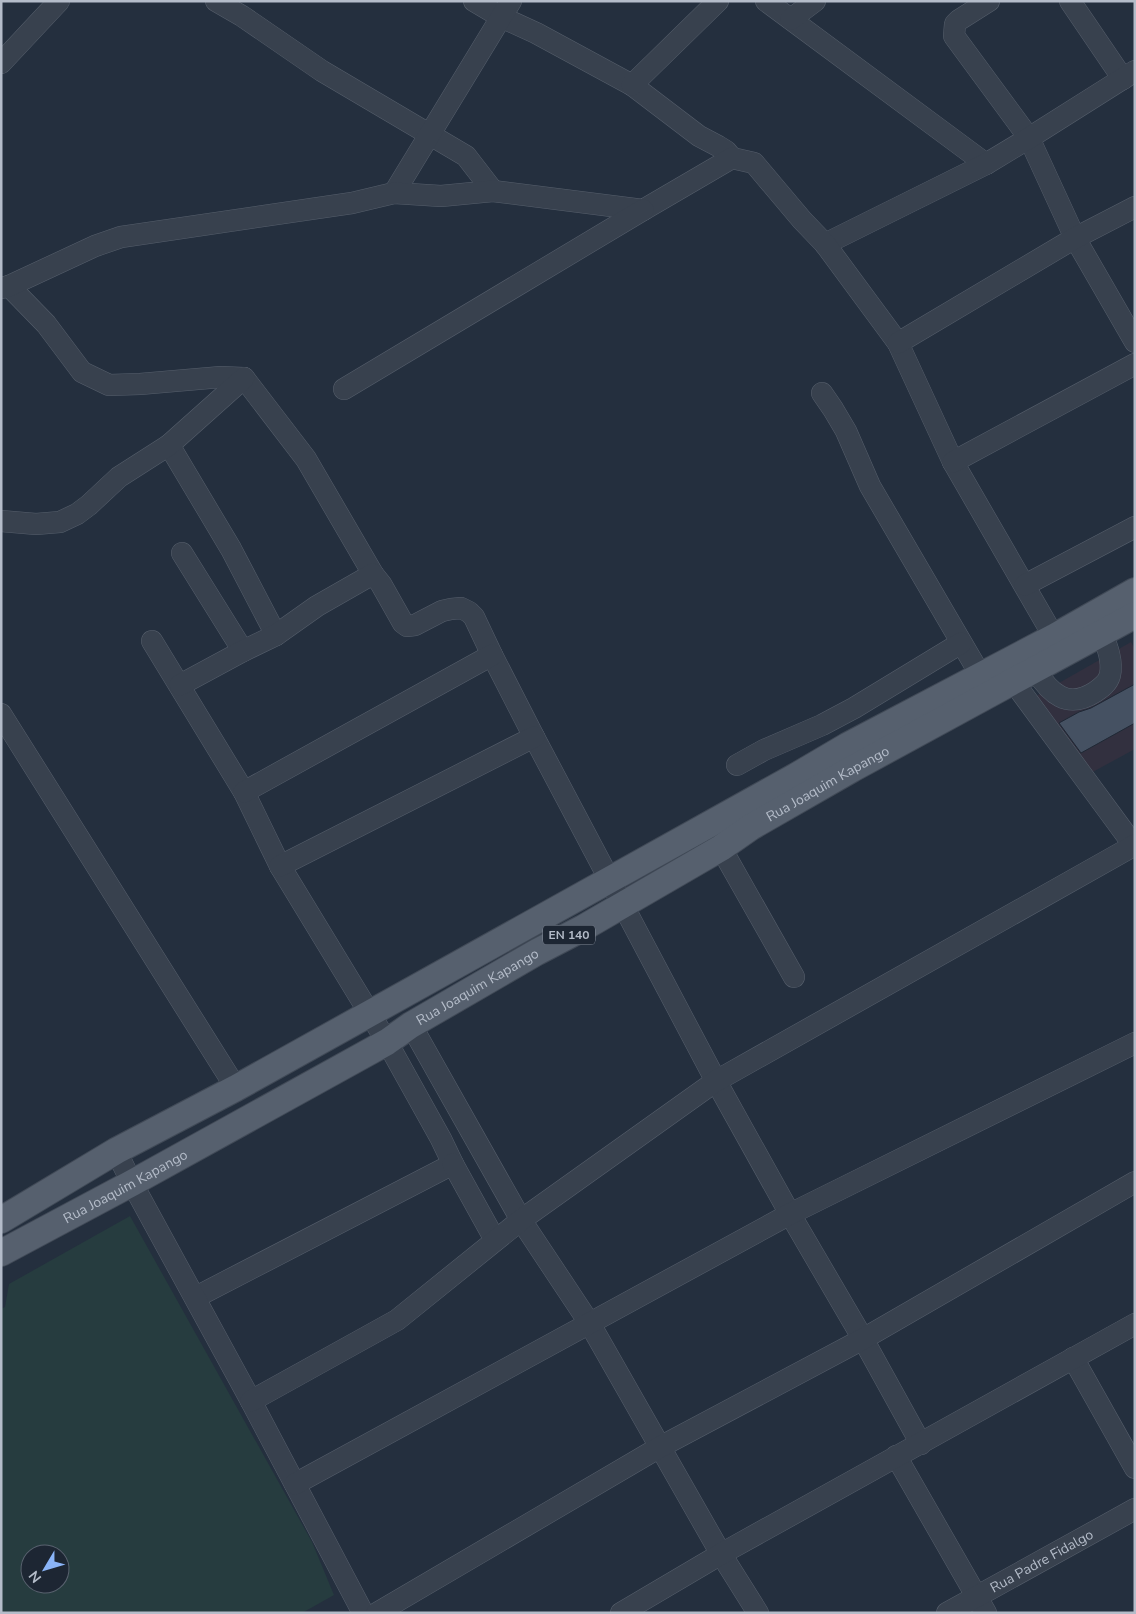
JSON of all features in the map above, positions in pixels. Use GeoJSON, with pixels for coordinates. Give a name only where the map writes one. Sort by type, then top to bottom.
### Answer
{"type":"FeatureCollection","features":[{"type":"Feature","properties":{"kind":"main road","name":"Rua Joaquim Kapango"},"geometry":{"type":"LineString","coordinates":[[1,1220],[116,1151],[236,1088],[370,1014],[796,776],[846,746],[1054,637],[1135,591]]}},
{"type":"Feature","properties":{"kind":"main road","name":"Rua Joaquim Kapango"},"geometry":{"type":"LineString","coordinates":[[1,1253],[387,1042],[411,1026],[720,848],[751,827],[852,769],[1135,615]]}},
{"type":"Feature","properties":{"kind":"street"},"geometry":{"type":"LineString","coordinates":[[1,63],[60,1]]}},
{"type":"Feature","properties":{"kind":"street"},"geometry":{"type":"LineString","coordinates":[[216,1],[242,16],[322,71],[466,156],[493,191]]}},
{"type":"Feature","properties":{"kind":"street"},"geometry":{"type":"LineString","coordinates":[[474,1],[506,9],[536,32],[632,85],[699,136],[726,151],[732,158],[754,163],[825,244],[898,343],[953,462],[1054,637]]}},
{"type":"Feature","properties":{"kind":"street"},"geometry":{"type":"LineString","coordinates":[[632,85],[718,1]]}},
{"type":"Feature","properties":{"kind":"street"},"geometry":{"type":"LineString","coordinates":[[766,1],[986,164]]}},
{"type":"Feature","properties":{"kind":"street"},"geometry":{"type":"LineString","coordinates":[[791,19],[815,1]]}},
{"type":"Feature","properties":{"kind":"street"},"geometry":{"type":"LineString","coordinates":[[989,1],[959,20],[955,24],[954,36],[1029,138],[1075,238],[1135,342]]}},
{"type":"Feature","properties":{"kind":"street"},"geometry":{"type":"LineString","coordinates":[[825,244],[986,164],[1129,75],[1070,1]]}},
{"type":"Feature","properties":{"kind":"street"},"geometry":{"type":"LineString","coordinates":[[394,193],[506,9]]}},
{"type":"Feature","properties":{"kind":"street"},"geometry":{"type":"LineString","coordinates":[[344,389],[732,158]]}},
{"type":"Feature","properties":{"kind":"street"},"geometry":{"type":"LineString","coordinates":[[244,378],[221,377],[109,385],[82,372],[46,324],[5,287],[95,246],[121,237],[352,202],[394,193],[441,196],[493,191],[643,210]]}},
{"type":"Feature","properties":{"kind":"street"},"geometry":{"type":"LineString","coordinates":[[898,343],[1075,238],[1135,207]]}},
{"type":"Feature","properties":{"kind":"street"},"geometry":{"type":"LineString","coordinates":[[953,462],[1135,364]]}},
{"type":"Feature","properties":{"kind":"street"},"geometry":{"type":"LineString","coordinates":[[1,521],[28,524],[60,522],[76,514],[120,477],[169,445],[244,378]]}},
{"type":"Feature","properties":{"kind":"street"},"geometry":{"type":"LineString","coordinates":[[244,378],[306,459],[403,623],[406,626],[415,625],[442,611],[461,608],[474,617],[609,881],[716,1081],[790,1214],[863,1339],[920,1444]]}},
{"type":"Feature","properties":{"kind":"street"},"geometry":{"type":"LineString","coordinates":[[822,393],[846,431],[870,486],[981,676]]}},
{"type":"Feature","properties":{"kind":"street"},"geometry":{"type":"LineString","coordinates":[[169,445],[231,549],[276,635]]}},
{"type":"Feature","properties":{"kind":"street"},"geometry":{"type":"LineString","coordinates":[[1025,585],[1135,527]]}},
{"type":"Feature","properties":{"kind":"street"},"geometry":{"type":"LineString","coordinates":[[182,553],[243,651]]}},
{"type":"Feature","properties":{"kind":"street"},"geometry":{"type":"LineString","coordinates":[[180,686],[276,635],[317,606],[373,574]]}},
{"type":"Feature","properties":{"kind":"street"},"geometry":{"type":"LineString","coordinates":[[1024,676],[1044,685],[1061,698],[1074,700],[1092,694],[1104,685],[1110,676],[1109,652],[1102,633]]}},
{"type":"Feature","properties":{"kind":"street"},"geometry":{"type":"LineString","coordinates":[[152,641],[244,792],[280,866],[387,1042],[495,1240]]}},
{"type":"Feature","properties":{"kind":"street"},"geometry":{"type":"LineString","coordinates":[[737,765],[764,750],[822,726],[961,642]]}},
{"type":"Feature","properties":{"kind":"street"},"geometry":{"type":"LineString","coordinates":[[244,792],[492,655]]}},
{"type":"Feature","properties":{"kind":"street"},"geometry":{"type":"LineString","coordinates":[[251,1401],[397,1320],[521,1220],[716,1081],[1135,846],[1024,676]]}},
{"type":"Feature","properties":{"kind":"street"},"geometry":{"type":"LineString","coordinates":[[1,714],[236,1088]]}},
{"type":"Feature","properties":{"kind":"street"},"geometry":{"type":"LineString","coordinates":[[280,866],[534,737]]}},
{"type":"Feature","properties":{"kind":"street"},"geometry":{"type":"LineString","coordinates":[[720,848],[794,977]]}},
{"type":"Feature","properties":{"kind":"street"},"geometry":{"type":"LineString","coordinates":[[411,1026],[521,1220],[590,1324],[721,1554],[758,1613]]}},
{"type":"Feature","properties":{"kind":"street"},"geometry":{"type":"LineString","coordinates":[[295,1484],[790,1214],[1135,1043]]}},
{"type":"Feature","properties":{"kind":"street"},"geometry":{"type":"LineString","coordinates":[[116,1151],[196,1297],[362,1613]]}},
{"type":"Feature","properties":{"kind":"street"},"geometry":{"type":"LineString","coordinates":[[196,1297],[453,1164]]}},
{"type":"Feature","properties":{"kind":"street"},"geometry":{"type":"LineString","coordinates":[[376,1613],[660,1447],[863,1339],[1135,1182]]}},
{"type":"Feature","properties":{"kind":"street"},"geometry":{"type":"LineString","coordinates":[[621,1613],[721,1554],[1135,1324]]}},
{"type":"Feature","properties":{"kind":"street"},"geometry":{"type":"LineString","coordinates":[[1073,1358],[1135,1468]]}},
{"type":"Feature","properties":{"kind":"street"},"geometry":{"type":"LineString","coordinates":[[896,1456],[981,1605]]}},
{"type":"Feature","properties":{"kind":"street","name":"Rua Padre Fidalgo"},"geometry":{"type":"LineString","coordinates":[[947,1613],[981,1605],[1135,1509]]}},
{"type":"Feature","properties":{"kind":"shaded area"},"geometry":{"type":"Polygon","coordinates":[[[1131,642],[1135,649],[1135,749],[1078,780],[1029,700],[1131,642]]]}},
{"type":"Feature","properties":{"kind":"green space"},"geometry":{"type":"Polygon","coordinates":[[[130,1216],[312,1542],[334,1595],[302,1613],[1,1613],[1,1309],[5,1307],[9,1284],[130,1216]]]}},
{"type":"Feature","properties":{"kind":"building"},"geometry":{"type":"Polygon","coordinates":[[[1135,684],[1135,723],[1081,753],[1059,723],[1135,684]]]}}]}
